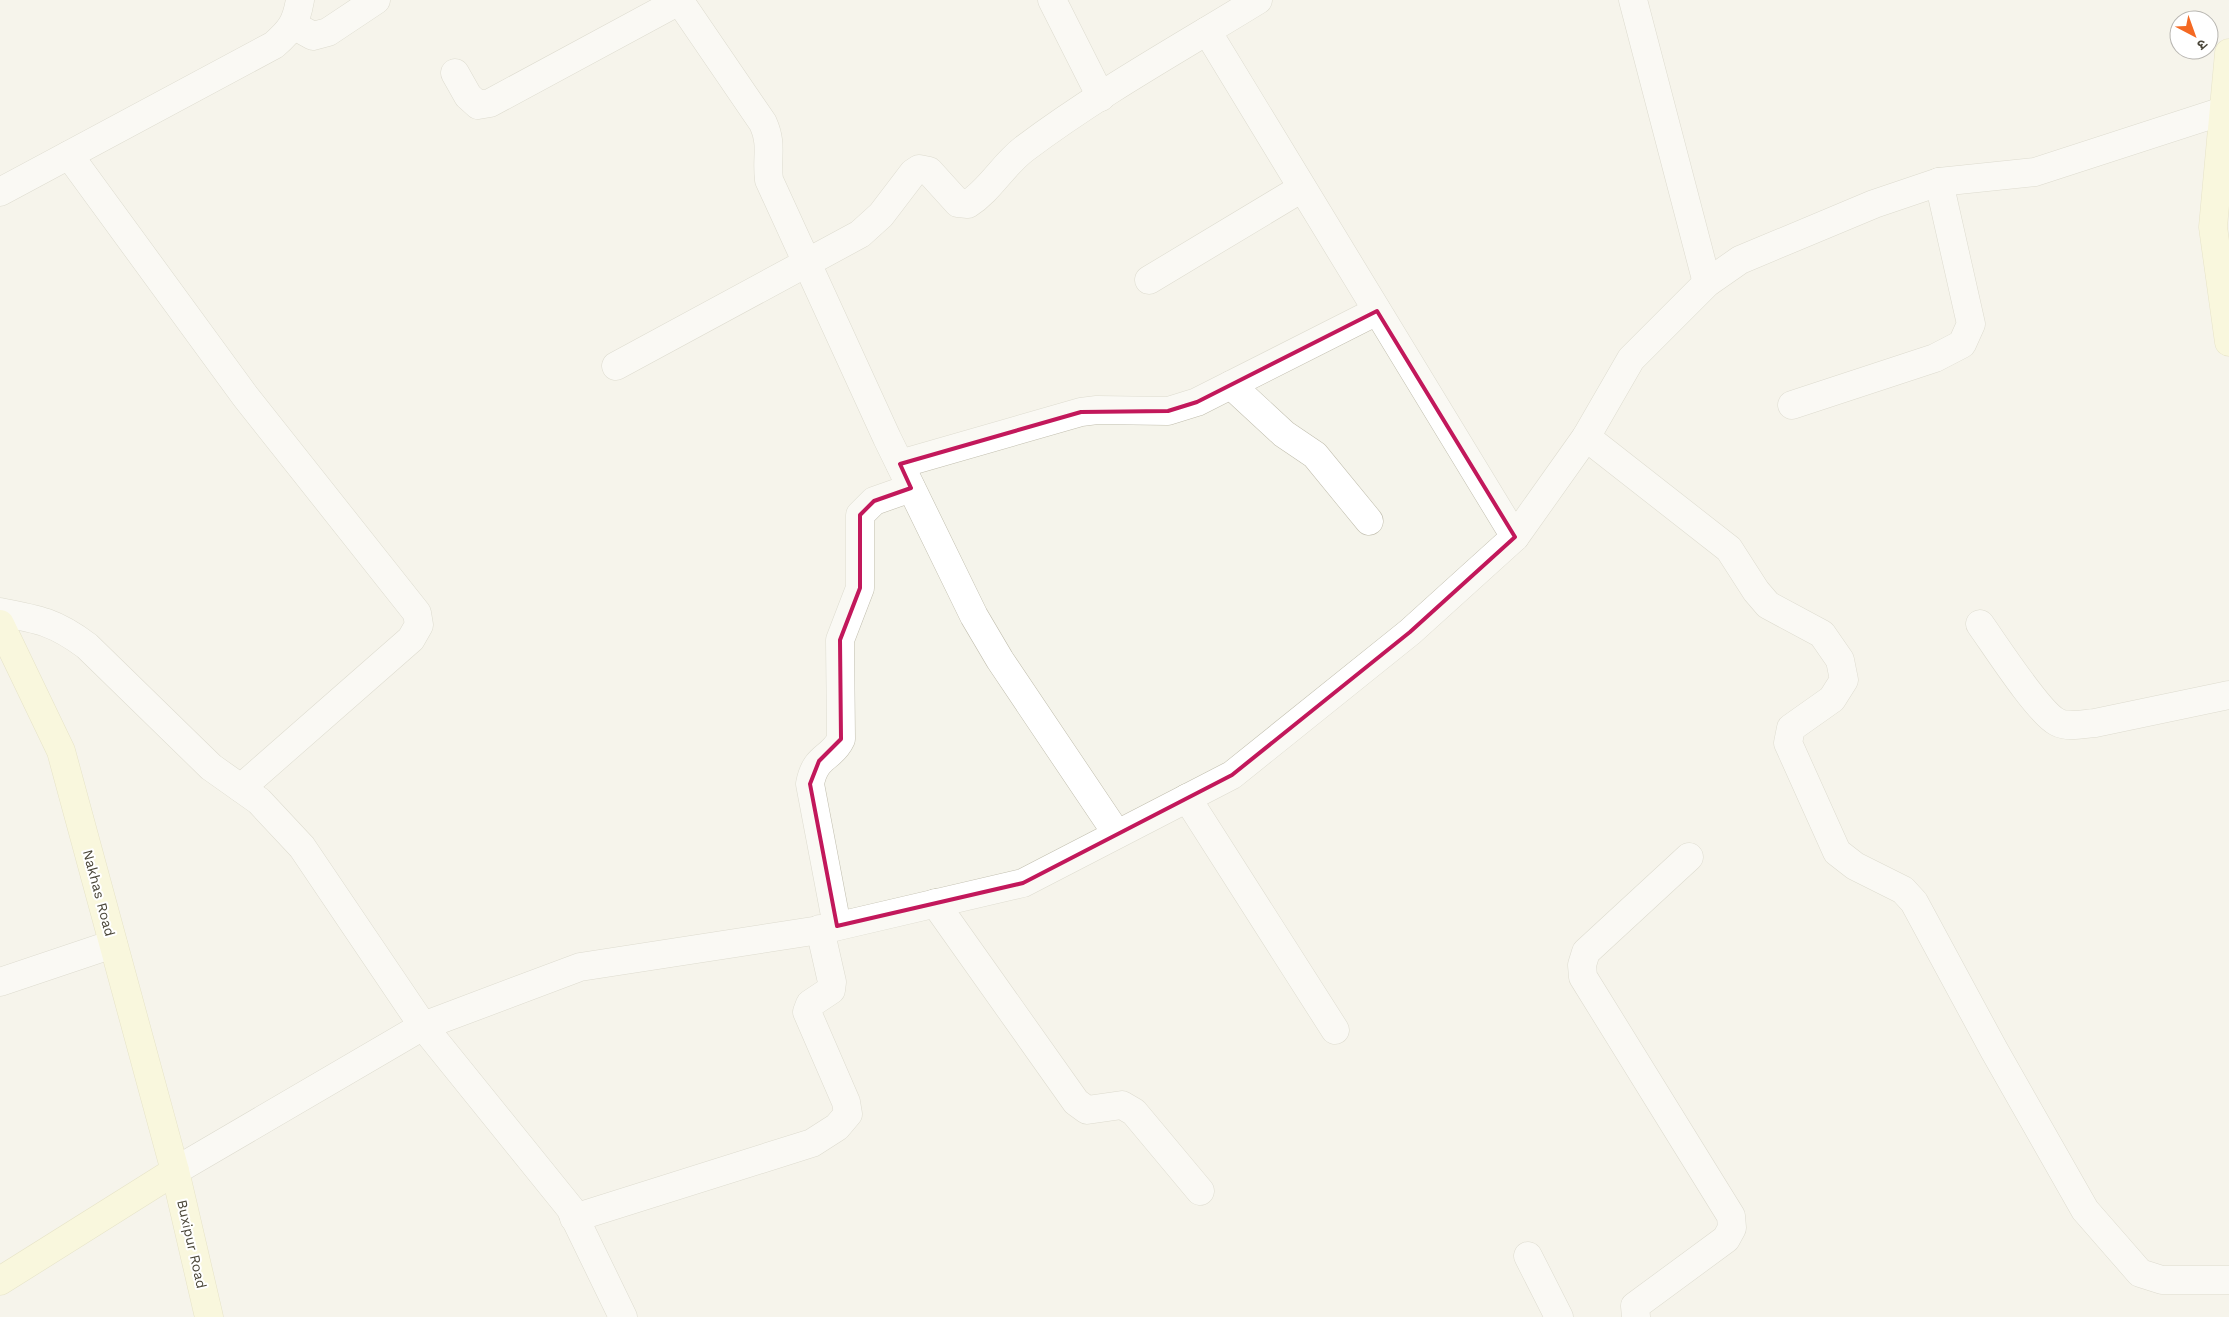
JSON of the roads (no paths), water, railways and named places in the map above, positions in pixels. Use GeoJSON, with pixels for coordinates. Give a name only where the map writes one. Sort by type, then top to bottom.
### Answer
{"type":"FeatureCollection","features":[{"type":"Feature","properties":{"kind":"main road"},"geometry":{"type":"LineString","coordinates":[[2229,53],[2226,110],[2213,227],[2229,342]]}},
{"type":"Feature","properties":{"kind":"main road","name":"Nakhas Road"},"geometry":{"type":"LineString","coordinates":[[0,624],[61,751],[175,1171]]}},
{"type":"Feature","properties":{"kind":"main road"},"geometry":{"type":"LineString","coordinates":[[0,1282],[175,1171]]}},
{"type":"Feature","properties":{"kind":"main road","name":"Buxipur Road"},"geometry":{"type":"LineString","coordinates":[[175,1171],[209,1317]]}},
{"type":"Feature","properties":{"kind":"street"},"geometry":{"type":"LineString","coordinates":[[296,12],[313,36],[328,32],[376,0]]}},
{"type":"Feature","properties":{"kind":"street"},"geometry":{"type":"LineString","coordinates":[[455,72],[468,96],[478,105],[490,103],[679,0],[763,123],[770,137],[769,180],[809,263],[911,488],[974,616],[1000,660],[1118,834]]}},
{"type":"Feature","properties":{"kind":"street"},"geometry":{"type":"LineString","coordinates":[[1052,0],[1101,97]]}},
{"type":"Feature","properties":{"kind":"street"},"geometry":{"type":"LineString","coordinates":[[616,366],[860,234],[870,225],[913,173],[919,169],[929,171],[958,203],[968,204],[1024,148],[1101,97],[1258,0]]}},
{"type":"Feature","properties":{"kind":"street"},"geometry":{"type":"LineString","coordinates":[[1633,0],[1707,283]]}},
{"type":"Feature","properties":{"kind":"street"},"geometry":{"type":"LineString","coordinates":[[0,192],[274,45],[289,32],[296,12]]}},
{"type":"Feature","properties":{"kind":"street"},"geometry":{"type":"LineString","coordinates":[[1207,31],[1515,538]]}},
{"type":"Feature","properties":{"kind":"street"},"geometry":{"type":"LineString","coordinates":[[175,1171],[423,1026],[580,967],[829,927],[1023,883],[1118,834],[1232,775],[1410,632],[1515,538],[1586,437],[1631,358],[1707,283],[1740,260],[1874,204],[1939,182],[2035,172],[2226,110]]}},
{"type":"Feature","properties":{"kind":"street"},"geometry":{"type":"LineString","coordinates":[[69,154],[246,396],[417,613],[419,625],[411,639],[241,788]]}},
{"type":"Feature","properties":{"kind":"street"},"geometry":{"type":"LineString","coordinates":[[1792,405],[1935,358],[1962,344],[1971,324],[1939,182]]}},
{"type":"Feature","properties":{"kind":"street"},"geometry":{"type":"LineString","coordinates":[[1149,280],[1302,188]]}},
{"type":"Feature","properties":{"kind":"street"},"geometry":{"type":"LineString","coordinates":[[900,464],[1081,412],[1097,410],[1168,411],[1197,402],[1377,312]]}},
{"type":"Feature","properties":{"kind":"street"},"geometry":{"type":"LineString","coordinates":[[1231,385],[1284,434],[1316,455],[1369,521]]}},
{"type":"Feature","properties":{"kind":"street"},"geometry":{"type":"LineString","coordinates":[[1586,437],[1729,548],[1756,591],[1768,605],[1822,634],[1840,660],[1844,680],[1832,700],[1791,728],[1788,743],[1837,852],[1855,866],[1903,890],[1914,902],[1994,1050],[2085,1210],[2140,1273],[2162,1280],[2229,1280]]}},
{"type":"Feature","properties":{"kind":"street"},"geometry":{"type":"LineString","coordinates":[[574,1218],[812,1143],[837,1127],[848,1114],[846,1102],[808,1012],[810,1004],[831,990],[832,982],[829,927],[810,784],[812,771],[819,761],[838,746],[841,739],[840,640],[860,588],[860,515],[874,502],[911,488]]}},
{"type":"Feature","properties":{"kind":"street"},"geometry":{"type":"LineString","coordinates":[[0,612],[44,620],[65,629],[87,646],[211,767],[259,801],[302,847],[423,1026],[570,1208],[623,1317]]}},
{"type":"Feature","properties":{"kind":"street"},"geometry":{"type":"LineString","coordinates":[[1980,624],[2041,709],[2057,722],[2074,725],[2095,723],[2229,695]]}},
{"type":"Feature","properties":{"kind":"street"},"geometry":{"type":"LineString","coordinates":[[1187,798],[1335,1030]]}},
{"type":"Feature","properties":{"kind":"street"},"geometry":{"type":"LineString","coordinates":[[1636,1317],[1635,1306],[1726,1239],[1732,1228],[1731,1216],[1583,977],[1582,965],[1586,952],[1690,856]]}},
{"type":"Feature","properties":{"kind":"street"},"geometry":{"type":"LineString","coordinates":[[935,904],[1076,1102],[1086,1110],[1122,1105],[1134,1112],[1200,1191]]}},
{"type":"Feature","properties":{"kind":"street"},"geometry":{"type":"LineString","coordinates":[[0,982],[113,944]]}},
{"type":"Feature","properties":{"kind":"street"},"geometry":{"type":"LineString","coordinates":[[1528,1256],[1559,1317]]}}]}
